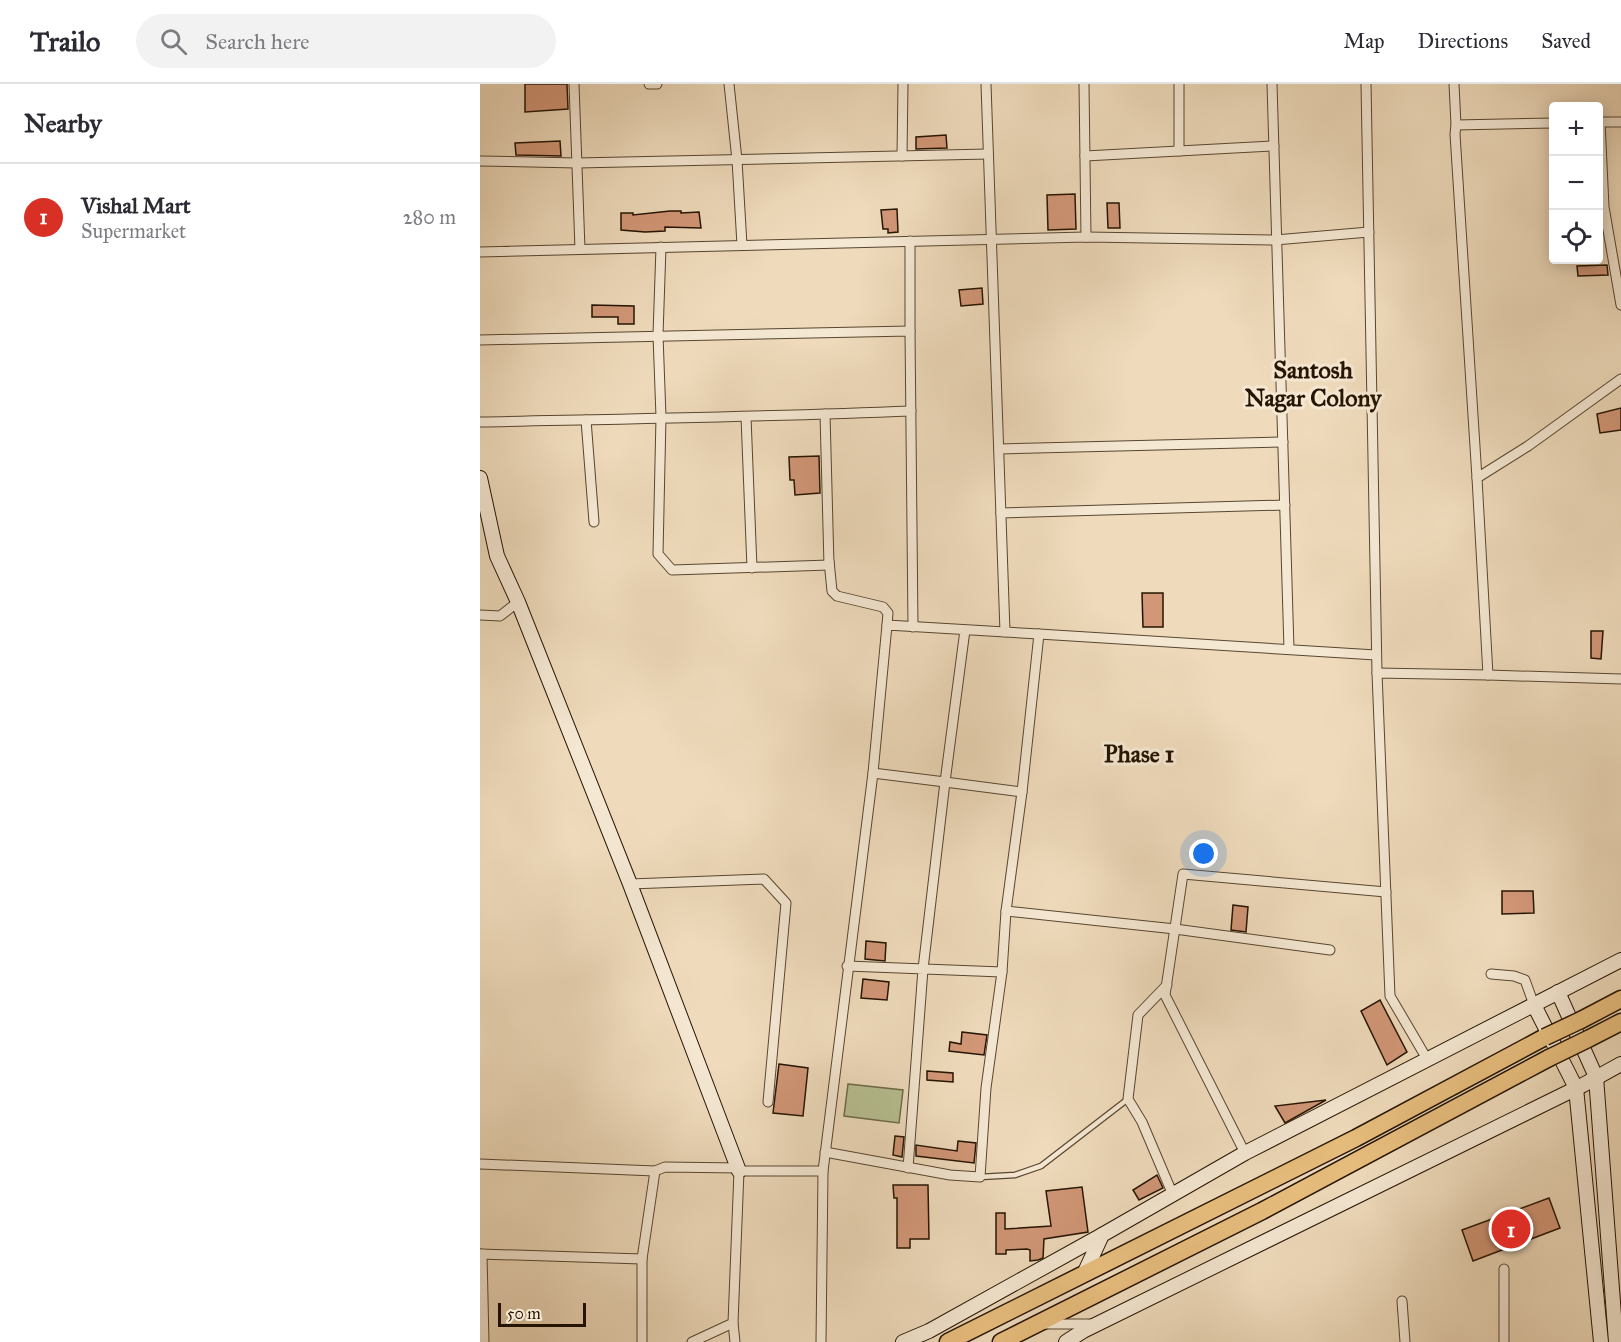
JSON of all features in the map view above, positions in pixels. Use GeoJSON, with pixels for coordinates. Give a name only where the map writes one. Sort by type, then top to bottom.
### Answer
{"type":"FeatureCollection","features":[{"type":"Feature","properties":{"kind":"highway"},"geometry":{"type":"LineString","coordinates":[[948,1342],[1356,1138],[1621,999]]}},
{"type":"Feature","properties":{"kind":"highway"},"geometry":{"type":"LineString","coordinates":[[1001,1342],[1262,1211],[1621,1022]]}},
{"type":"Feature","properties":{"kind":"street"},"geometry":{"type":"LineString","coordinates":[[574,84],[580,249]]}},
{"type":"Feature","properties":{"kind":"street"},"geometry":{"type":"LineString","coordinates":[[649,84],[657,84]]}},
{"type":"Feature","properties":{"kind":"street"},"geometry":{"type":"LineString","coordinates":[[729,84],[737,160],[742,245]]}},
{"type":"Feature","properties":{"kind":"street"},"geometry":{"type":"LineString","coordinates":[[902,156],[903,84]]}},
{"type":"Feature","properties":{"kind":"street"},"geometry":{"type":"LineString","coordinates":[[986,84],[1005,632]]}},
{"type":"Feature","properties":{"kind":"street"},"geometry":{"type":"LineString","coordinates":[[1084,84],[1086,237]]}},
{"type":"Feature","properties":{"kind":"street"},"geometry":{"type":"LineString","coordinates":[[1179,84],[1179,151]]}},
{"type":"Feature","properties":{"kind":"street"},"geometry":{"type":"LineString","coordinates":[[1272,84],[1289,649]]}},
{"type":"Feature","properties":{"kind":"street"},"geometry":{"type":"LineString","coordinates":[[1366,84],[1376,655],[1390,996],[1427,1059]]}},
{"type":"Feature","properties":{"kind":"street"},"geometry":{"type":"LineString","coordinates":[[1454,84],[1455,134],[1488,675]]}},
{"type":"Feature","properties":{"kind":"street"},"geometry":{"type":"LineString","coordinates":[[1603,122],[1621,122]]}},
{"type":"Feature","properties":{"kind":"street"},"geometry":{"type":"LineString","coordinates":[[1456,125],[1549,123]]}},
{"type":"Feature","properties":{"kind":"street"},"geometry":{"type":"LineString","coordinates":[[1085,156],[1274,146]]}},
{"type":"Feature","properties":{"kind":"street"},"geometry":{"type":"LineString","coordinates":[[480,161],[577,164],[988,154]]}},
{"type":"Feature","properties":{"kind":"street"},"geometry":{"type":"LineString","coordinates":[[1601,156],[1605,207],[1621,304]]}},
{"type":"Feature","properties":{"kind":"street"},"geometry":{"type":"LineString","coordinates":[[480,252],[991,238],[1275,240],[1369,232]]}},
{"type":"Feature","properties":{"kind":"street"},"geometry":{"type":"LineString","coordinates":[[910,241],[913,627]]}},
{"type":"Feature","properties":{"kind":"street"},"geometry":{"type":"LineString","coordinates":[[661,247],[658,335],[661,417],[658,554],[672,570],[829,565],[829,561]]}},
{"type":"Feature","properties":{"kind":"street"},"geometry":{"type":"LineString","coordinates":[[480,340],[910,331]]}},
{"type":"Feature","properties":{"kind":"street"},"geometry":{"type":"LineString","coordinates":[[1477,478],[1528,446],[1621,379]]}},
{"type":"Feature","properties":{"kind":"street"},"geometry":{"type":"LineString","coordinates":[[480,422],[911,411]]}},
{"type":"Feature","properties":{"kind":"street"},"geometry":{"type":"LineString","coordinates":[[821,1342],[823,1172],[847,966],[873,773],[888,613],[883,608],[837,596],[832,591],[829,561],[825,414]]}},
{"type":"Feature","properties":{"kind":"street"},"geometry":{"type":"LineString","coordinates":[[746,417],[752,568]]}},
{"type":"Feature","properties":{"kind":"street"},"geometry":{"type":"LineString","coordinates":[[586,420],[594,522]]}},
{"type":"Feature","properties":{"kind":"street"},"geometry":{"type":"LineString","coordinates":[[999,449],[1283,442]]}},
{"type":"Feature","properties":{"kind":"street"},"geometry":{"type":"LineString","coordinates":[[480,478],[497,556],[518,602],[630,884],[739,1170],[733,1323],[735,1342]]}},
{"type":"Feature","properties":{"kind":"street"},"geometry":{"type":"LineString","coordinates":[[1001,513],[1285,505]]}},
{"type":"Feature","properties":{"kind":"street"},"geometry":{"type":"LineString","coordinates":[[480,615],[500,615],[518,602]]}},
{"type":"Feature","properties":{"kind":"street"},"geometry":{"type":"LineString","coordinates":[[887,625],[1376,655]]}},
{"type":"Feature","properties":{"kind":"street"},"geometry":{"type":"LineString","coordinates":[[908,1168],[923,969],[965,630]]}},
{"type":"Feature","properties":{"kind":"street"},"geometry":{"type":"LineString","coordinates":[[825,1152],[950,1175],[980,1177],[986,1088],[1002,972],[1006,911],[1022,792],[1039,634]]}},
{"type":"Feature","properties":{"kind":"street"},"geometry":{"type":"LineString","coordinates":[[1377,673],[1621,679]]}},
{"type":"Feature","properties":{"kind":"street"},"geometry":{"type":"LineString","coordinates":[[873,773],[1022,792]]}},
{"type":"Feature","properties":{"kind":"street"},"geometry":{"type":"LineString","coordinates":[[1245,1153],[1166,995],[1184,874],[1386,892]]}},
{"type":"Feature","properties":{"kind":"street"},"geometry":{"type":"LineString","coordinates":[[630,884],[764,879],[786,903],[768,1102]]}},
{"type":"Feature","properties":{"kind":"street"},"geometry":{"type":"LineString","coordinates":[[1006,911],[1175,929],[1330,950]]}},
{"type":"Feature","properties":{"kind":"street"},"geometry":{"type":"LineString","coordinates":[[903,1342],[929,1331],[1173,1196],[1245,1153],[1621,960]]}},
{"type":"Feature","properties":{"kind":"street"},"geometry":{"type":"LineString","coordinates":[[847,966],[1002,972]]}},
{"type":"Feature","properties":{"kind":"street"},"geometry":{"type":"LineString","coordinates":[[1491,974],[1514,976],[1525,980],[1534,1005],[1576,1088],[1601,1342]]}},
{"type":"Feature","properties":{"kind":"street"},"geometry":{"type":"LineString","coordinates":[[1167,985],[1138,1015],[1128,1099],[1142,1122],[1173,1196]]}},
{"type":"Feature","properties":{"kind":"street"},"geometry":{"type":"LineString","coordinates":[[1558,992],[1596,1077],[1616,1342]]}},
{"type":"Feature","properties":{"kind":"street"},"geometry":{"type":"LineString","coordinates":[[1066,1342],[1621,1064]]}},
{"type":"Feature","properties":{"kind":"street"},"geometry":{"type":"LineString","coordinates":[[480,1164],[655,1171],[665,1167],[823,1172]]}},
{"type":"Feature","properties":{"kind":"street"},"geometry":{"type":"LineString","coordinates":[[642,1342],[642,1259],[655,1171]]}},
{"type":"Feature","properties":{"kind":"street"},"geometry":{"type":"LineString","coordinates":[[1084,1274],[1102,1235]]}},
{"type":"Feature","properties":{"kind":"street"},"geometry":{"type":"LineString","coordinates":[[484,1342],[481,1254],[642,1259]]}},
{"type":"Feature","properties":{"kind":"street"},"geometry":{"type":"LineString","coordinates":[[1504,1269],[1504,1342]]}},
{"type":"Feature","properties":{"kind":"street"},"geometry":{"type":"LineString","coordinates":[[1401,1301],[1404,1342]]}},
{"type":"Feature","properties":{"kind":"street"},"geometry":{"type":"LineString","coordinates":[[692,1342],[733,1323]]}},
{"type":"Feature","properties":{"kind":"street"},"geometry":{"type":"LineString","coordinates":[[1037,1324],[1098,1324]]}},
{"type":"Feature","properties":{"kind":"lane"},"geometry":{"type":"LineString","coordinates":[[980,1177],[1015,1175],[1041,1166],[1128,1099]]}},
{"type":"Feature","properties":{"kind":"green space"},"geometry":{"type":"Polygon","coordinates":[[[848,1084],[903,1090],[899,1123],[844,1116],[848,1084]]]}},
{"type":"Feature","properties":{"kind":"building"},"geometry":{"type":"Polygon","coordinates":[[[525,84],[567,84],[568,109],[525,112],[525,84]]]}},
{"type":"Feature","properties":{"kind":"building"},"geometry":{"type":"Polygon","coordinates":[[[946,135],[947,148],[916,149],[916,137],[946,135]]]}},
{"type":"Feature","properties":{"kind":"building"},"geometry":{"type":"Polygon","coordinates":[[[560,141],[561,156],[516,155],[515,143],[560,141]]]}},
{"type":"Feature","properties":{"kind":"building"},"geometry":{"type":"Polygon","coordinates":[[[1075,194],[1076,229],[1048,230],[1047,195],[1075,194]]]}},
{"type":"Feature","properties":{"kind":"building"},"geometry":{"type":"Polygon","coordinates":[[[1107,203],[1119,203],[1120,228],[1108,228],[1107,203]]]}},
{"type":"Feature","properties":{"kind":"building"},"geometry":{"type":"Polygon","coordinates":[[[897,209],[898,232],[888,233],[888,229],[883,229],[881,210],[897,209]]]}},
{"type":"Feature","properties":{"kind":"building"},"geometry":{"type":"Polygon","coordinates":[[[670,211],[699,212],[701,228],[665,227],[665,231],[645,232],[621,230],[621,213],[633,213],[633,215],[670,211]]]}},
{"type":"Feature","properties":{"kind":"building"},"geometry":{"type":"Polygon","coordinates":[[[1607,265],[1608,275],[1578,276],[1577,266],[1607,265]]]}},
{"type":"Feature","properties":{"kind":"building"},"geometry":{"type":"Polygon","coordinates":[[[982,288],[983,304],[961,306],[959,290],[982,288]]]}},
{"type":"Feature","properties":{"kind":"building"},"geometry":{"type":"Polygon","coordinates":[[[592,305],[634,306],[634,324],[618,324],[618,317],[592,317],[592,305]]]}},
{"type":"Feature","properties":{"kind":"building"},"geometry":{"type":"Polygon","coordinates":[[[1621,408],[1621,430],[1600,433],[1597,414],[1621,408]]]}},
{"type":"Feature","properties":{"kind":"building"},"geometry":{"type":"Polygon","coordinates":[[[819,456],[820,493],[795,495],[794,480],[790,480],[789,457],[819,456]]]}},
{"type":"Feature","properties":{"kind":"building"},"geometry":{"type":"Polygon","coordinates":[[[1142,593],[1163,593],[1163,627],[1143,627],[1142,593]]]}},
{"type":"Feature","properties":{"kind":"building"},"geometry":{"type":"Polygon","coordinates":[[[1591,631],[1603,631],[1601,659],[1591,658],[1591,631]]]}},
{"type":"Feature","properties":{"kind":"building"},"geometry":{"type":"Polygon","coordinates":[[[1502,891],[1533,891],[1534,913],[1502,914],[1502,891]]]}},
{"type":"Feature","properties":{"kind":"building"},"geometry":{"type":"Polygon","coordinates":[[[1233,905],[1248,907],[1246,932],[1231,930],[1233,905]]]}},
{"type":"Feature","properties":{"kind":"building"},"geometry":{"type":"Polygon","coordinates":[[[866,941],[886,943],[885,961],[865,959],[866,941]]]}},
{"type":"Feature","properties":{"kind":"building"},"geometry":{"type":"Polygon","coordinates":[[[863,979],[889,982],[887,1000],[861,998],[863,979]]]}},
{"type":"Feature","properties":{"kind":"building"},"geometry":{"type":"Polygon","coordinates":[[[1380,1000],[1407,1052],[1387,1065],[1361,1011],[1380,1000]]]}},
{"type":"Feature","properties":{"kind":"building"},"geometry":{"type":"Polygon","coordinates":[[[962,1032],[987,1035],[984,1055],[949,1051],[950,1042],[961,1044],[962,1032]]]}},
{"type":"Feature","properties":{"kind":"building"},"geometry":{"type":"Polygon","coordinates":[[[779,1064],[808,1068],[803,1116],[773,1113],[779,1064]]]}},
{"type":"Feature","properties":{"kind":"building"},"geometry":{"type":"Polygon","coordinates":[[[927,1071],[953,1073],[953,1082],[927,1080],[927,1071]]]}},
{"type":"Feature","properties":{"kind":"building"},"geometry":{"type":"Polygon","coordinates":[[[1326,1100],[1285,1123],[1275,1106],[1326,1100]]]}},
{"type":"Feature","properties":{"kind":"building"},"geometry":{"type":"Polygon","coordinates":[[[895,1136],[904,1137],[902,1157],[893,1155],[895,1136]]]}},
{"type":"Feature","properties":{"kind":"building"},"geometry":{"type":"Polygon","coordinates":[[[958,1141],[976,1143],[974,1163],[916,1156],[916,1145],[957,1151],[958,1141]]]}},
{"type":"Feature","properties":{"kind":"building"},"geometry":{"type":"Polygon","coordinates":[[[1157,1175],[1163,1188],[1139,1200],[1133,1190],[1157,1175]]]}},
{"type":"Feature","properties":{"kind":"building"},"geometry":{"type":"Polygon","coordinates":[[[893,1185],[928,1185],[929,1239],[910,1239],[910,1248],[897,1248],[897,1198],[894,1198],[893,1185]]]}},
{"type":"Feature","properties":{"kind":"building"},"geometry":{"type":"Polygon","coordinates":[[[1082,1187],[1088,1232],[1044,1239],[1043,1258],[1038,1260],[1030,1261],[1030,1250],[1027,1249],[1006,1250],[1006,1254],[996,1254],[996,1213],[1005,1213],[1005,1229],[1051,1226],[1046,1191],[1082,1187]]]}},
{"type":"Feature","properties":{"kind":"building"},"geometry":{"type":"Polygon","coordinates":[[[1549,1198],[1560,1228],[1473,1261],[1462,1230],[1549,1198]]]}},
{"type":"Feature","properties":{"kind":"place","name":"Vishal Mart"},"geometry":{"type":"Point","coordinates":[1511,1229]}},
{"type":"Feature","properties":{"kind":"district","name":"Santosh Nagar Colony"},"geometry":{"type":"Point","coordinates":[1313,384]}},
{"type":"Feature","properties":{"kind":"district","name":"Phase 1"},"geometry":{"type":"Point","coordinates":[1139,754]}}]}
